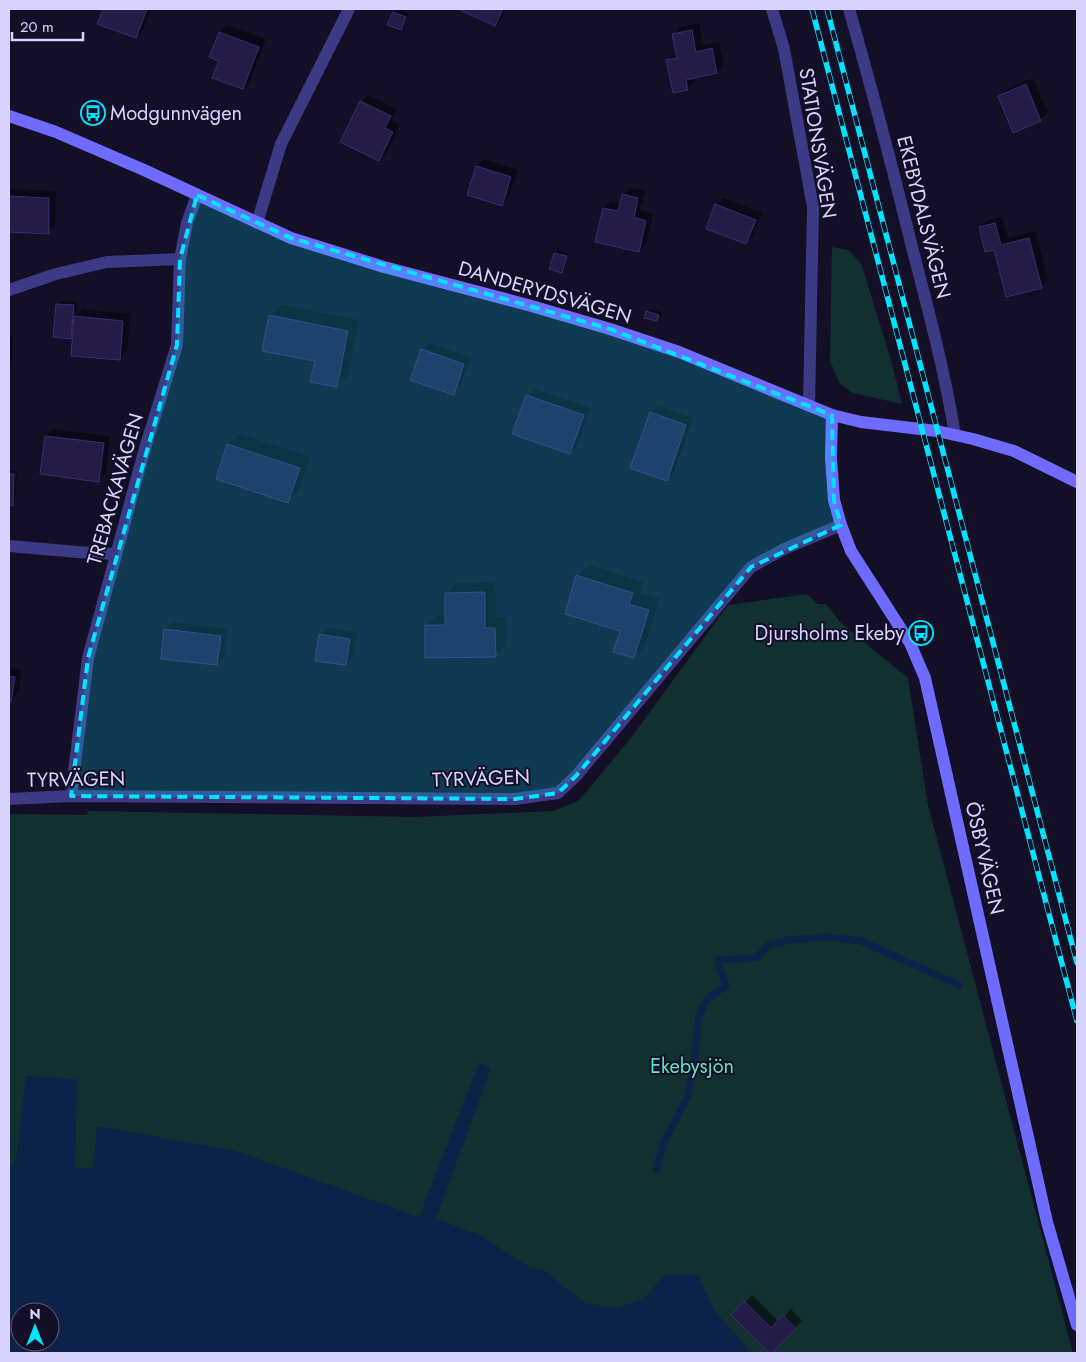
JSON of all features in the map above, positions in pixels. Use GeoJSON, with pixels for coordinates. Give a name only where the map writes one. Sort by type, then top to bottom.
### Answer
{"type":"FeatureCollection","features":[{"type":"Feature","properties":{"kind":"street"},"geometry":{"type":"LineString","coordinates":[[257,223],[281,144],[349,9]]}},
{"type":"Feature","properties":{"kind":"street","name":"STATIONSVÄGEN"},"geometry":{"type":"LineString","coordinates":[[772,9],[784,49],[813,207],[809,406]]}},
{"type":"Feature","properties":{"kind":"street","name":"EKEBYDALSVÄGEN"},"geometry":{"type":"LineString","coordinates":[[849,9],[874,98],[936,342],[948,393],[955,435]]}},
{"type":"Feature","properties":{"kind":"street","name":"DANDERYDSVÄGEN"},"geometry":{"type":"LineString","coordinates":[[9,116],[56,132],[291,238],[384,267],[528,304],[610,328],[679,352],[832,415],[862,422],[930,430],[1014,451],[1077,482]]}},
{"type":"Feature","properties":{"kind":"street","name":"TREBACKAVÄGEN"},"geometry":{"type":"LineString","coordinates":[[71,796],[88,658],[145,448],[177,344],[180,259],[187,223],[197,195]]}},
{"type":"Feature","properties":{"kind":"street"},"geometry":{"type":"LineString","coordinates":[[9,290],[56,274],[108,262],[180,259]]}},
{"type":"Feature","properties":{"kind":"street","name":"ÖSBYVÄGEN"},"geometry":{"type":"LineString","coordinates":[[832,415],[831,458],[834,500],[841,525],[851,551],[910,643],[925,678],[1047,1222],[1077,1325]]}},
{"type":"Feature","properties":{"kind":"street","name":"TYRVÄGEN"},"geometry":{"type":"LineString","coordinates":[[9,799],[71,796],[515,799],[558,793],[576,776],[751,567],[784,549],[841,525]]}},
{"type":"Feature","properties":{"kind":"street"},"geometry":{"type":"LineString","coordinates":[[9,546],[115,554]]}},
{"type":"Feature","properties":{"kind":"highlighted area"},"geometry":{"type":"Polygon","coordinates":[[[197,195],[291,238],[610,329],[832,415],[834,500],[841,525],[751,567],[576,776],[558,793],[515,799],[71,796],[88,658],[177,345],[180,259],[197,195]]]}},
{"type":"Feature","properties":{"kind":"green space"},"geometry":{"type":"Polygon","coordinates":[[[832,247],[848,250],[861,263],[891,360],[902,404],[853,393],[840,384],[830,361],[832,247]]]}},
{"type":"Feature","properties":{"kind":"green space","name":"Ekebysjön"},"geometry":{"type":"Polygon","coordinates":[[[807,594],[818,604],[826,604],[841,623],[908,678],[928,805],[1073,1353],[9,1353],[9,814],[87,815],[88,811],[415,817],[553,811],[578,801],[633,735],[728,605],[807,594]]]}},
{"type":"Feature","properties":{"kind":"water"},"geometry":{"type":"Polygon","coordinates":[[[479,1063],[491,1068],[436,1219],[478,1234],[529,1267],[545,1271],[585,1303],[616,1308],[643,1299],[665,1275],[698,1274],[713,1309],[747,1347],[748,1353],[9,1353],[9,1166],[16,1161],[26,1076],[77,1079],[75,1168],[93,1168],[97,1126],[236,1151],[419,1217],[479,1063]]]}},
{"type":"Feature","properties":{"kind":"building"},"geometry":{"type":"Polygon","coordinates":[[[103,9],[147,9],[136,38],[97,24],[103,9]]]}},
{"type":"Feature","properties":{"kind":"building"},"geometry":{"type":"Polygon","coordinates":[[[460,9],[503,9],[495,26],[460,9]]]}},
{"type":"Feature","properties":{"kind":"building"},"geometry":{"type":"Polygon","coordinates":[[[393,12],[406,17],[401,30],[387,25],[393,12]]]}},
{"type":"Feature","properties":{"kind":"building"},"geometry":{"type":"Polygon","coordinates":[[[692,30],[696,52],[712,48],[717,73],[686,80],[688,90],[673,93],[666,60],[677,58],[672,34],[692,30]]]}},
{"type":"Feature","properties":{"kind":"building"},"geometry":{"type":"Polygon","coordinates":[[[219,32],[259,47],[243,89],[212,78],[219,61],[209,57],[219,32]]]}},
{"type":"Feature","properties":{"kind":"building"},"geometry":{"type":"Polygon","coordinates":[[[1026,84],[1041,121],[1013,133],[998,96],[1026,84]]]}},
{"type":"Feature","properties":{"kind":"building"},"geometry":{"type":"Polygon","coordinates":[[[360,101],[391,116],[385,128],[393,132],[379,161],[340,142],[360,101]]]}},
{"type":"Feature","properties":{"kind":"building"},"geometry":{"type":"Polygon","coordinates":[[[476,166],[511,177],[502,206],[467,195],[476,166]]]}},
{"type":"Feature","properties":{"kind":"building"},"geometry":{"type":"Polygon","coordinates":[[[622,194],[638,198],[634,217],[646,221],[639,252],[595,242],[603,208],[618,211],[622,194]]]}},
{"type":"Feature","properties":{"kind":"building"},"geometry":{"type":"Polygon","coordinates":[[[9,196],[49,198],[49,234],[9,232],[9,196]]]}},
{"type":"Feature","properties":{"kind":"building"},"geometry":{"type":"Polygon","coordinates":[[[715,204],[756,220],[746,244],[706,229],[715,204]]]}},
{"type":"Feature","properties":{"kind":"building"},"geometry":{"type":"Polygon","coordinates":[[[995,223],[1001,245],[1029,238],[1042,288],[1006,297],[994,250],[985,252],[979,227],[995,223]]]}},
{"type":"Feature","properties":{"kind":"building"},"geometry":{"type":"Polygon","coordinates":[[[554,253],[567,256],[562,273],[549,269],[554,253]]]}},
{"type":"Feature","properties":{"kind":"building"},"geometry":{"type":"Polygon","coordinates":[[[56,304],[74,305],[71,339],[53,337],[56,304]]]}},
{"type":"Feature","properties":{"kind":"building"},"geometry":{"type":"Polygon","coordinates":[[[646,311],[659,315],[657,321],[644,318],[646,311]]]}},
{"type":"Feature","properties":{"kind":"building"},"geometry":{"type":"Polygon","coordinates":[[[269,315],[348,331],[337,387],[310,382],[315,361],[262,351],[269,315]]]}},
{"type":"Feature","properties":{"kind":"building"},"geometry":{"type":"Polygon","coordinates":[[[74,316],[123,321],[120,360],[71,356],[74,316]]]}},
{"type":"Feature","properties":{"kind":"building"},"geometry":{"type":"Polygon","coordinates":[[[421,349],[464,364],[454,395],[410,380],[421,349]]]}},
{"type":"Feature","properties":{"kind":"building"},"geometry":{"type":"Polygon","coordinates":[[[526,395],[584,415],[570,454],[512,434],[526,395]]]}},
{"type":"Feature","properties":{"kind":"building"},"geometry":{"type":"Polygon","coordinates":[[[650,412],[686,425],[667,481],[630,468],[650,412]]]}},
{"type":"Feature","properties":{"kind":"building"},"geometry":{"type":"Polygon","coordinates":[[[45,436],[104,443],[99,482],[40,474],[45,436]]]}},
{"type":"Feature","properties":{"kind":"building"},"geometry":{"type":"Polygon","coordinates":[[[227,444],[300,468],[288,503],[216,479],[227,444]]]}},
{"type":"Feature","properties":{"kind":"building"},"geometry":{"type":"Polygon","coordinates":[[[9,474],[14,474],[13,506],[9,505],[9,474]]]}},
{"type":"Feature","properties":{"kind":"building"},"geometry":{"type":"Polygon","coordinates":[[[576,575],[633,593],[629,604],[649,610],[634,658],[613,652],[620,631],[565,614],[576,575]]]}},
{"type":"Feature","properties":{"kind":"building"},"geometry":{"type":"Polygon","coordinates":[[[485,592],[485,628],[495,628],[496,657],[425,658],[425,625],[445,625],[445,593],[485,592]]]}},
{"type":"Feature","properties":{"kind":"building"},"geometry":{"type":"Polygon","coordinates":[[[164,629],[221,636],[217,665],[161,659],[164,629]]]}},
{"type":"Feature","properties":{"kind":"building"},"geometry":{"type":"Polygon","coordinates":[[[319,634],[350,639],[346,665],[315,661],[319,634]]]}},
{"type":"Feature","properties":{"kind":"building"},"geometry":{"type":"Polygon","coordinates":[[[9,676],[15,677],[11,702],[9,701],[9,676]]]}},
{"type":"Feature","properties":{"kind":"building"},"geometry":{"type":"Polygon","coordinates":[[[744,1301],[771,1328],[783,1315],[796,1329],[772,1353],[731,1315],[744,1301]]]}},
{"type":"Feature","properties":{"kind":"waterway"},"geometry":{"type":"LineString","coordinates":[[656,1171],[663,1144],[687,1098],[693,1072],[699,1016],[706,1000],[726,986],[717,960],[757,958],[767,946],[789,940],[828,937],[861,941],[959,985]]}},
{"type":"Feature","properties":{"kind":"railway"},"geometry":{"type":"LineString","coordinates":[[812,9],[1077,1021]]}},
{"type":"Feature","properties":{"kind":"railway"},"geometry":{"type":"LineString","coordinates":[[827,9],[1077,963]]}},
{"type":"Feature","properties":{"kind":"place","name":"Modgunnvägen"},"geometry":{"type":"Point","coordinates":[93,113]}},
{"type":"Feature","properties":{"kind":"place","name":"Djursholms Ekeby"},"geometry":{"type":"Point","coordinates":[921,633]}}]}
